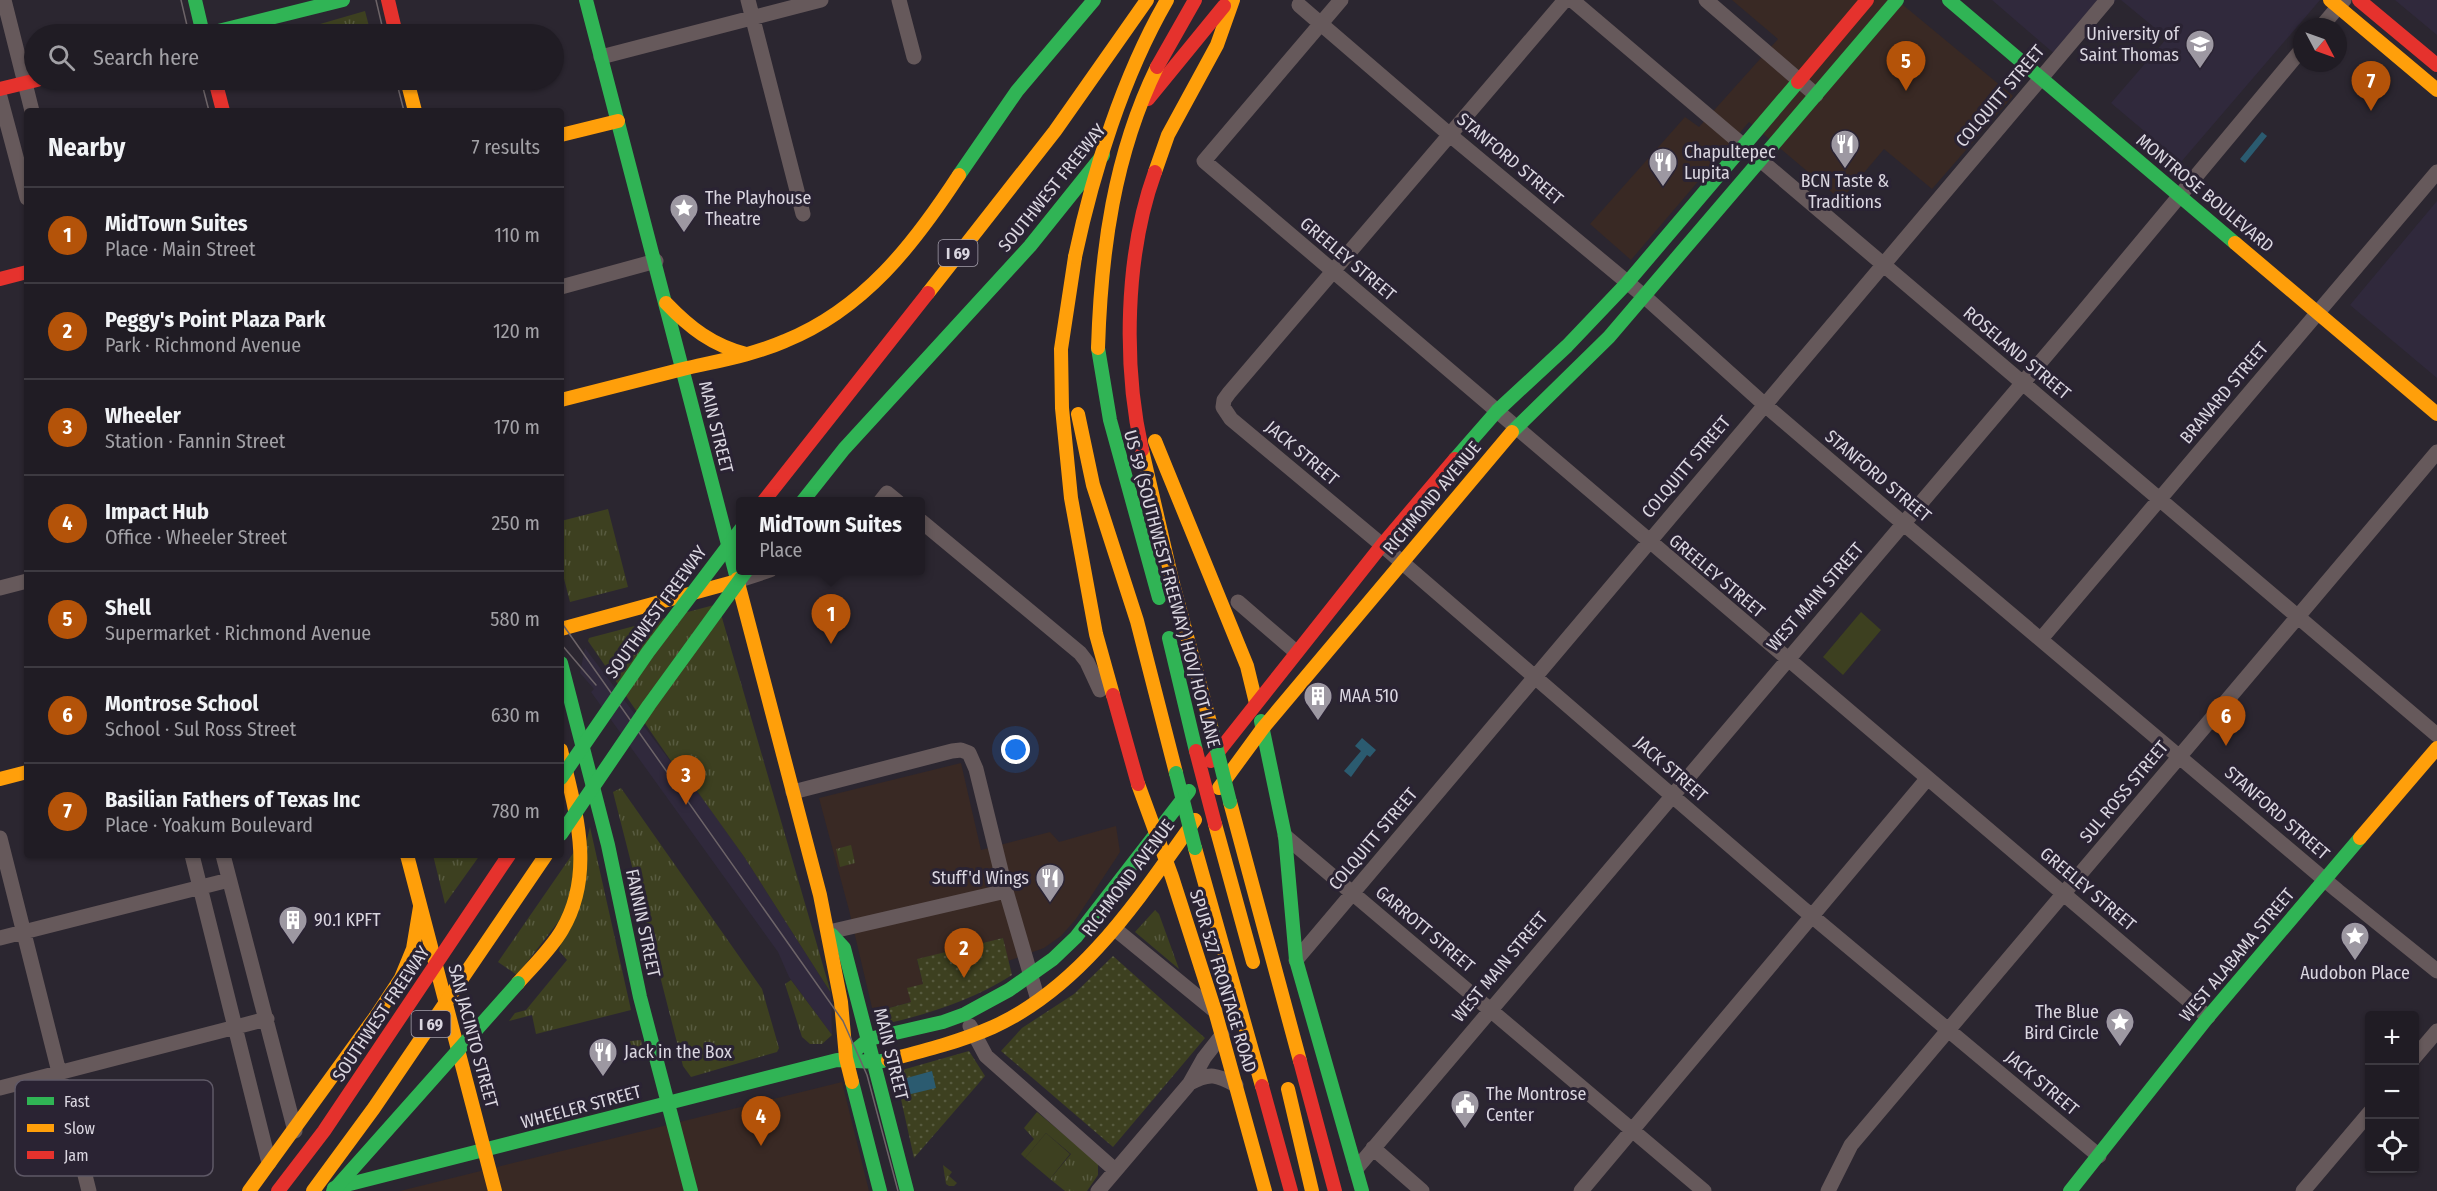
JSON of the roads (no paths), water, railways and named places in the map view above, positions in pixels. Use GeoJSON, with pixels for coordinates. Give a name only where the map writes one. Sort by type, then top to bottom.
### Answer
{"type":"FeatureCollection","features":[{"type":"Feature","properties":{"kind":"main road"},"geometry":{"type":"LineString","coordinates":[[195,0],[202,24]]}},
{"type":"Feature","properties":{"kind":"main road"},"geometry":{"type":"LineString","coordinates":[[246,24],[343,0]]}},
{"type":"Feature","properties":{"kind":"main road"},"geometry":{"type":"LineString","coordinates":[[388,0],[394,24]]}},
{"type":"Feature","properties":{"kind":"main road","name":"MAIN STREET"},"geometry":{"type":"LineString","coordinates":[[586,0],[683,369],[736,555]]}},
{"type":"Feature","properties":{"kind":"main road"},"geometry":{"type":"LineString","coordinates":[[564,399],[781,344],[815,327],[856,300],[893,266],[921,231],[1006,105],[1094,0]]}},
{"type":"Feature","properties":{"kind":"main road","name":"SOUTHWEST FREEWAY"},"geometry":{"type":"LineString","coordinates":[[766,497],[1055,131],[1147,0]]}},
{"type":"Feature","properties":{"kind":"main road"},"geometry":{"type":"LineString","coordinates":[[1167,0],[1137,57],[1121,98],[1082,222],[1075,257],[1066,349],[1079,419],[1110,541],[1131,601],[1166,742],[1291,1191]]}},
{"type":"Feature","properties":{"kind":"main road","name":"US 59 (SOUTHWEST FREEWAY) HOV/HOT LANE"},"geometry":{"type":"LineString","coordinates":[[1161,608],[1103,388],[1098,348],[1098,297],[1104,246],[1117,176],[1141,100],[1179,24],[1195,0]]}},
{"type":"Feature","properties":{"kind":"main road","name":"SOUTHWEST FREEWAY"},"geometry":{"type":"LineString","coordinates":[[805,497],[844,449],[1030,246],[1228,0]]}},
{"type":"Feature","properties":{"kind":"main road"},"geometry":{"type":"LineString","coordinates":[[1233,0],[1217,45],[1168,135],[1143,205],[1131,284],[1131,357],[1139,435],[1172,580],[1335,1191]]}},
{"type":"Feature","properties":{"kind":"main road","name":"RICHMOND AVENUE"},"geometry":{"type":"LineString","coordinates":[[846,1058],[869,1039],[943,1022],[964,1014],[1030,976],[1077,937],[1256,703],[1382,545],[1497,411],[1567,346],[1627,283],[1868,0]]}},
{"type":"Feature","properties":{"kind":"main road","name":"RICHMOND AVENUE"},"geometry":{"type":"LineString","coordinates":[[846,1058],[874,1063],[974,1035],[1021,1012],[1068,978],[1115,929],[1263,728],[1401,562],[1516,428],[1609,337],[1645,297],[1897,0]]}},
{"type":"Feature","properties":{"kind":"main road","name":"MONTROSE BOULEVARD"},"geometry":{"type":"LineString","coordinates":[[1949,0],[2437,414]]}},
{"type":"Feature","properties":{"kind":"main road"},"geometry":{"type":"LineString","coordinates":[[2360,0],[2437,65]]}},
{"type":"Feature","properties":{"kind":"main road"},"geometry":{"type":"LineString","coordinates":[[2337,2],[2437,90]]}},
{"type":"Feature","properties":{"kind":"main road"},"geometry":{"type":"LineString","coordinates":[[0,89],[24,83]]}},
{"type":"Feature","properties":{"kind":"main road"},"geometry":{"type":"LineString","coordinates":[[218,90],[222,108]]}},
{"type":"Feature","properties":{"kind":"main road"},"geometry":{"type":"LineString","coordinates":[[410,90],[414,108]]}},
{"type":"Feature","properties":{"kind":"main road"},"geometry":{"type":"LineString","coordinates":[[564,134],[618,121]]}},
{"type":"Feature","properties":{"kind":"main road"},"geometry":{"type":"LineString","coordinates":[[0,279],[24,273]]}},
{"type":"Feature","properties":{"kind":"main road"},"geometry":{"type":"LineString","coordinates":[[666,303],[706,341],[724,349],[747,354]]}},
{"type":"Feature","properties":{"kind":"main road"},"geometry":{"type":"LineString","coordinates":[[1098,348],[1104,450]]}},
{"type":"Feature","properties":{"kind":"main road","name":"SPUR 527 FRONTAGE ROAD"},"geometry":{"type":"LineString","coordinates":[[1066,349],[1062,408],[1084,574],[1096,634],[1138,784],[1166,860],[1215,1011],[1265,1191]]}},
{"type":"Feature","properties":{"kind":"main road"},"geometry":{"type":"LineString","coordinates":[[1131,357],[1157,450],[1247,666],[1263,728],[1285,836],[1296,960],[1362,1191]]}},
{"type":"Feature","properties":{"kind":"main road"},"geometry":{"type":"LineString","coordinates":[[1106,473],[1110,541]]}},
{"type":"Feature","properties":{"kind":"main road","name":"SOUTHWEST FREEWAY"},"geometry":{"type":"LineString","coordinates":[[564,774],[625,684],[736,536]]}},
{"type":"Feature","properties":{"kind":"main road"},"geometry":{"type":"LineString","coordinates":[[564,628],[742,576]]}},
{"type":"Feature","properties":{"kind":"main road"},"geometry":{"type":"LineString","coordinates":[[564,830],[649,705],[742,576]]}},
{"type":"Feature","properties":{"kind":"main road","name":"MAIN STREET"},"geometry":{"type":"LineString","coordinates":[[742,576],[829,932],[832,963],[841,1002],[846,1058],[880,1191]]}},
{"type":"Feature","properties":{"kind":"main road","name":"US 59 (SOUTHWEST FREEWAY) HOV/HOT LANE"},"geometry":{"type":"LineString","coordinates":[[1167,630],[1215,824],[1256,974]]}},
{"type":"Feature","properties":{"kind":"main road","name":"FANNIN STREET"},"geometry":{"type":"LineString","coordinates":[[564,675],[608,845],[640,997],[691,1191]]}},
{"type":"Feature","properties":{"kind":"main road","name":"WEST ALABAMA STREET"},"geometry":{"type":"LineString","coordinates":[[2070,1191],[2208,1017],[2437,748]]}},
{"type":"Feature","properties":{"kind":"main road"},"geometry":{"type":"LineString","coordinates":[[333,1191],[518,983],[563,929],[573,909],[583,867],[582,844],[564,763]]}},
{"type":"Feature","properties":{"kind":"main road"},"geometry":{"type":"LineString","coordinates":[[0,779],[24,773]]}},
{"type":"Feature","properties":{"kind":"main road","name":"SAN JACINTO STREET"},"geometry":{"type":"LineString","coordinates":[[408,858],[495,1191]]}},
{"type":"Feature","properties":{"kind":"main road","name":"SOUTHWEST FREEWAY"},"geometry":{"type":"LineString","coordinates":[[277,1191],[324,1131],[507,858]]}},
{"type":"Feature","properties":{"kind":"main road","name":"I 69"},"geometry":{"type":"LineString","coordinates":[[311,1191],[374,1108],[544,858]]}},
{"type":"Feature","properties":{"kind":"main road"},"geometry":{"type":"LineString","coordinates":[[249,1191],[401,978],[413,949],[420,907]]}},
{"type":"Feature","properties":{"kind":"main road","name":"MAIN STREET"},"geometry":{"type":"LineString","coordinates":[[829,932],[844,948],[907,1191]]}},
{"type":"Feature","properties":{"kind":"main road","name":"WHEELER STREET"},"geometry":{"type":"LineString","coordinates":[[324,1191],[846,1058]]}},
{"type":"Feature","properties":{"kind":"main road"},"geometry":{"type":"LineString","coordinates":[[1312,1191],[1287,1084],[1317,1191]]}},
{"type":"Feature","properties":{"kind":"street"},"geometry":{"type":"LineString","coordinates":[[4,0],[24,60]]}},
{"type":"Feature","properties":{"kind":"street"},"geometry":{"type":"LineString","coordinates":[[748,0],[803,214]]}},
{"type":"Feature","properties":{"kind":"street"},"geometry":{"type":"LineString","coordinates":[[601,57],[821,0]]}},
{"type":"Feature","properties":{"kind":"street"},"geometry":{"type":"LineString","coordinates":[[899,0],[914,57]]}},
{"type":"Feature","properties":{"kind":"street"},"geometry":{"type":"LineString","coordinates":[[1321,24],[1341,0]]}},
{"type":"Feature","properties":{"kind":"street"},"geometry":{"type":"LineString","coordinates":[[1334,272],[1564,0]]}},
{"type":"Feature","properties":{"kind":"street","name":"ROSELAND STREET"},"geometry":{"type":"LineString","coordinates":[[1572,0],[2437,735]]}},
{"type":"Feature","properties":{"kind":"street"},"geometry":{"type":"LineString","coordinates":[[1706,0],[1816,95]]}},
{"type":"Feature","properties":{"kind":"street","name":"COLQUITT STREET"},"geometry":{"type":"LineString","coordinates":[[1296,960],[2107,0]]}},
{"type":"Feature","properties":{"kind":"street"},"geometry":{"type":"LineString","coordinates":[[2327,18],[2337,2]]}},
{"type":"Feature","properties":{"kind":"street","name":"STANFORD STREET"},"geometry":{"type":"LineString","coordinates":[[1299,5],[1450,135],[1645,297],[1765,405],[1903,523],[2437,972]]}},
{"type":"Feature","properties":{"kind":"street","name":"GREELEY STREET"},"geometry":{"type":"LineString","coordinates":[[1321,24],[1204,160],[1648,543],[1846,708],[2208,1017]]}},
{"type":"Feature","properties":{"kind":"street","name":"WEST MAIN STREET"},"geometry":{"type":"LineString","coordinates":[[1356,1169],[2293,61]]}},
{"type":"Feature","properties":{"kind":"street"},"geometry":{"type":"LineString","coordinates":[[31,90],[32,108]]}},
{"type":"Feature","properties":{"kind":"street"},"geometry":{"type":"LineString","coordinates":[[0,97],[24,187]]}},
{"type":"Feature","properties":{"kind":"street","name":"BRANARD STREET"},"geometry":{"type":"LineString","coordinates":[[2040,639],[2437,172]]}},
{"type":"Feature","properties":{"kind":"street"},"geometry":{"type":"LineString","coordinates":[[564,286],[656,261]]}},
{"type":"Feature","properties":{"kind":"street","name":"JACK STREET"},"geometry":{"type":"LineString","coordinates":[[1334,272],[1224,400],[1223,408],[1231,419],[1382,545],[1812,916],[2099,1156]]}},
{"type":"Feature","properties":{"kind":"street","name":"SUL ROSS STREET"},"geometry":{"type":"LineString","coordinates":[[1828,1191],[1851,1145],[2437,452]]}},
{"type":"Feature","properties":{"kind":"street"},"geometry":{"type":"LineString","coordinates":[[925,524],[1064,638],[1088,662],[1097,680],[1119,755],[1138,784]]}},
{"type":"Feature","properties":{"kind":"street"},"geometry":{"type":"LineString","coordinates":[[0,588],[24,581]]}},
{"type":"Feature","properties":{"kind":"street"},"geometry":{"type":"LineString","coordinates":[[1238,602],[1296,652]]}},
{"type":"Feature","properties":{"kind":"street"},"geometry":{"type":"LineString","coordinates":[[794,792],[952,751],[961,750],[969,753],[1038,1000]]}},
{"type":"Feature","properties":{"kind":"street"},"geometry":{"type":"LineString","coordinates":[[1581,1191],[1927,779]]}},
{"type":"Feature","properties":{"kind":"street","name":"GARROTT STREET"},"geometry":{"type":"LineString","coordinates":[[1285,836],[1704,1191]]}},
{"type":"Feature","properties":{"kind":"street"},"geometry":{"type":"LineString","coordinates":[[0,838],[61,1080]]}},
{"type":"Feature","properties":{"kind":"street"},"geometry":{"type":"LineString","coordinates":[[193,858],[277,1191]]}},
{"type":"Feature","properties":{"kind":"street"},"geometry":{"type":"LineString","coordinates":[[224,858],[311,1191]]}},
{"type":"Feature","properties":{"kind":"street"},"geometry":{"type":"LineString","coordinates":[[0,938],[230,880]]}},
{"type":"Feature","properties":{"kind":"street"},"geometry":{"type":"LineString","coordinates":[[829,932],[1006,891]]}},
{"type":"Feature","properties":{"kind":"street"},"geometry":{"type":"LineString","coordinates":[[1115,929],[1215,1011]]}},
{"type":"Feature","properties":{"kind":"street"},"geometry":{"type":"LineString","coordinates":[[964,1014],[986,1056],[1115,1170]]}},
{"type":"Feature","properties":{"kind":"street"},"geometry":{"type":"LineString","coordinates":[[31,1080],[267,1019]]}},
{"type":"Feature","properties":{"kind":"street"},"geometry":{"type":"LineString","coordinates":[[2419,1053],[2437,1032]]}},
{"type":"Feature","properties":{"kind":"street"},"geometry":{"type":"LineString","coordinates":[[1098,1191],[1190,1083],[1204,1058],[1222,1035]]}},
{"type":"Feature","properties":{"kind":"street"},"geometry":{"type":"LineString","coordinates":[[1190,1083],[1202,1076],[1218,1076],[1236,1085]]}},
{"type":"Feature","properties":{"kind":"street"},"geometry":{"type":"LineString","coordinates":[[0,1088],[15,1084]]}},
{"type":"Feature","properties":{"kind":"street"},"geometry":{"type":"LineString","coordinates":[[2303,1191],[2365,1118]]}},
{"type":"Feature","properties":{"kind":"street"},"geometry":{"type":"LineString","coordinates":[[1373,1148],[1422,1191]]}},
{"type":"Feature","properties":{"kind":"street"},"geometry":{"type":"LineString","coordinates":[[84,1176],[88,1191]]}},
{"type":"Feature","properties":{"kind":"water"},"geometry":{"type":"Polygon","coordinates":[[[2262,132],[2267,136],[2245,163],[2240,159],[2262,132]]]}},
{"type":"Feature","properties":{"kind":"water"},"geometry":{"type":"Polygon","coordinates":[[[1362,738],[1376,750],[1370,757],[1367,755],[1351,777],[1344,771],[1361,751],[1355,746],[1362,738]]]}},
{"type":"Feature","properties":{"kind":"water"},"geometry":{"type":"Polygon","coordinates":[[[932,1071],[936,1088],[907,1095],[903,1079],[932,1071]]]}},
{"type":"Feature","properties":{"kind":"tram line"},"geometry":{"type":"LineString","coordinates":[[181,0],[187,24]]}},
{"type":"Feature","properties":{"kind":"tram line"},"geometry":{"type":"LineString","coordinates":[[376,0],[382,24]]}},
{"type":"Feature","properties":{"kind":"tram line"},"geometry":{"type":"LineString","coordinates":[[204,90],[208,108]]}},
{"type":"Feature","properties":{"kind":"tram line"},"geometry":{"type":"LineString","coordinates":[[399,90],[403,108]]}},
{"type":"Feature","properties":{"kind":"tram line"},"geometry":{"type":"LineString","coordinates":[[564,626],[843,1021],[867,1075],[898,1191]]}},
{"type":"Feature","properties":{"kind":"tram line"},"geometry":{"type":"LineString","coordinates":[[564,648],[596,685]]}},
{"type":"Feature","properties":{"kind":"place","name":"University of Saint Thomas"},"geometry":{"type":"Point","coordinates":[2200,70]}},
{"type":"Feature","properties":{"kind":"place","name":"Shell"},"geometry":{"type":"Point","coordinates":[1906,91]}},
{"type":"Feature","properties":{"kind":"place","name":"Basilian Fathers of Texas Inc"},"geometry":{"type":"Point","coordinates":[2371,111]}},
{"type":"Feature","properties":{"kind":"place","name":"BCN Taste & Traditions"},"geometry":{"type":"Point","coordinates":[1845,170]}},
{"type":"Feature","properties":{"kind":"place","name":"Chapultepec Lupita"},"geometry":{"type":"Point","coordinates":[1663,188]}},
{"type":"Feature","properties":{"kind":"place","name":"The Playhouse Theatre"},"geometry":{"type":"Point","coordinates":[684,234]}},
{"type":"Feature","properties":{"kind":"place","name":"MidTown Suites"},"geometry":{"type":"Point","coordinates":[831,644]}},
{"type":"Feature","properties":{"kind":"place","name":"MAA 510"},"geometry":{"type":"Point","coordinates":[1318,722]}},
{"type":"Feature","properties":{"kind":"place","name":"Montrose School"},"geometry":{"type":"Point","coordinates":[2226,746]}},
{"type":"Feature","properties":{"kind":"place","name":"Wheeler"},"geometry":{"type":"Point","coordinates":[686,805]}},
{"type":"Feature","properties":{"kind":"place","name":"Stuff'd Wings"},"geometry":{"type":"Point","coordinates":[1050,904]}},
{"type":"Feature","properties":{"kind":"place","name":"90.1 KPFT"},"geometry":{"type":"Point","coordinates":[293,946]}},
{"type":"Feature","properties":{"kind":"place","name":"Audobon Place"},"geometry":{"type":"Point","coordinates":[2355,962]}},
{"type":"Feature","properties":{"kind":"place","name":"Peggy's Point Plaza Park"},"geometry":{"type":"Point","coordinates":[964,978]}},
{"type":"Feature","properties":{"kind":"place","name":"The Blue Bird Circle"},"geometry":{"type":"Point","coordinates":[2120,1048]}},
{"type":"Feature","properties":{"kind":"place","name":"Jack in the Box"},"geometry":{"type":"Point","coordinates":[603,1078]}},
{"type":"Feature","properties":{"kind":"place","name":"The Montrose Center"},"geometry":{"type":"Point","coordinates":[1465,1130]}},
{"type":"Feature","properties":{"kind":"place","name":"Impact Hub"},"geometry":{"type":"Point","coordinates":[761,1146]}}]}
